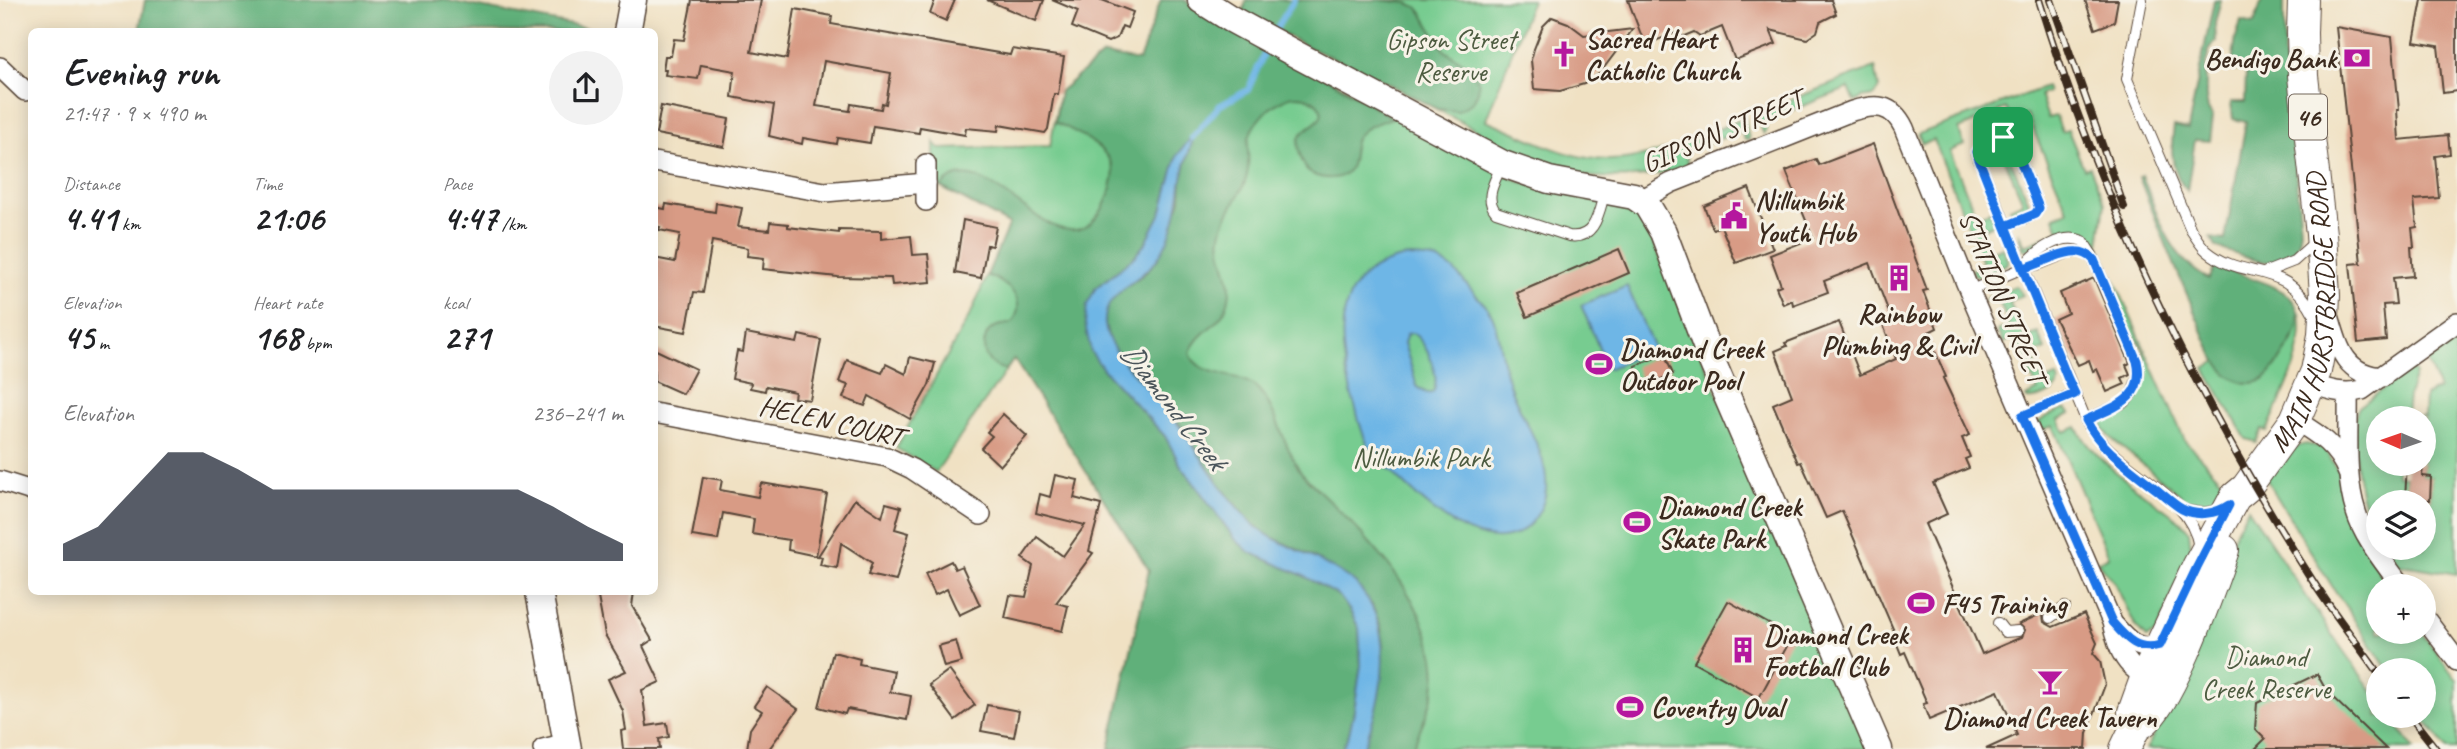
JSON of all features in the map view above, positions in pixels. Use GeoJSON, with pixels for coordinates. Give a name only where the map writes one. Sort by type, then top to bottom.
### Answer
{"type":"FeatureCollection","features":[{"type":"Feature","properties":{"kind":"main road","name":"MAIN HURSTBRIDGE ROAD"},"geometry":{"type":"LineString","coordinates":[[2130,737],[2154,712],[2168,657],[2197,567],[2238,496],[2295,420],[2312,384],[2323,335],[2325,304],[2321,234],[2303,76],[2300,3]]}},
{"type":"Feature","properties":{"kind":"main road","name":"MAIN HURSTBRIDGE ROAD"},"geometry":{"type":"LineString","coordinates":[[2130,737],[2133,712],[2146,676],[2168,657],[2197,623],[2244,502],[2238,496]]}},
{"type":"Feature","properties":{"kind":"street"},"geometry":{"type":"LineString","coordinates":[[628,28],[633,0]]}},
{"type":"Feature","properties":{"kind":"street","name":"GIPSON STREET"},"geometry":{"type":"LineString","coordinates":[[1202,0],[1301,57],[1503,163],[1549,180],[1627,194],[1641,200],[1671,183],[1852,111],[1876,105],[1891,110]]}},
{"type":"Feature","properties":{"kind":"street"},"geometry":{"type":"LineString","coordinates":[[0,67],[25,90]]}},
{"type":"Feature","properties":{"kind":"street","name":"STATION STREET"},"geometry":{"type":"LineString","coordinates":[[1891,110],[1904,128],[1969,291],[2112,622],[2123,657],[2146,676]]}},
{"type":"Feature","properties":{"kind":"street"},"geometry":{"type":"LineString","coordinates":[[658,163],[825,192],[926,183]]}},
{"type":"Feature","properties":{"kind":"street"},"geometry":{"type":"LineString","coordinates":[[1641,200],[1660,225],[1711,359],[1761,479],[1879,749]]}},
{"type":"Feature","properties":{"kind":"street"},"geometry":{"type":"LineString","coordinates":[[2325,304],[2337,342],[2348,362],[2362,374],[2382,377]]}},
{"type":"Feature","properties":{"kind":"street"},"geometry":{"type":"LineString","coordinates":[[2312,384],[2348,393],[2368,387],[2457,322]]}},
{"type":"Feature","properties":{"kind":"street"},"geometry":{"type":"LineString","coordinates":[[2348,393],[2352,499],[2358,519],[2392,574]]}},
{"type":"Feature","properties":{"kind":"street","name":"HELEN COURT"},"geometry":{"type":"LineString","coordinates":[[658,414],[887,457],[912,468],[981,515]]}},
{"type":"Feature","properties":{"kind":"street"},"geometry":{"type":"LineString","coordinates":[[2295,420],[2317,433],[2335,449],[2349,474]]}},
{"type":"Feature","properties":{"kind":"street"},"geometry":{"type":"LineString","coordinates":[[0,481],[28,490]]}},
{"type":"Feature","properties":{"kind":"street"},"geometry":{"type":"LineString","coordinates":[[539,595],[559,747]]}},
{"type":"Feature","properties":{"kind":"street","name":"STATION STREET"},"geometry":{"type":"LineString","coordinates":[[2112,622],[2138,647],[2152,648],[2168,657]]}},
{"type":"Feature","properties":{"kind":"street"},"geometry":{"type":"LineString","coordinates":[[2436,633],[2457,661]]}},
{"type":"Feature","properties":{"kind":"lane"},"geometry":{"type":"LineString","coordinates":[[2142,0],[2127,79],[2191,230],[2214,256],[2265,272],[2290,285],[2311,307],[2323,335]]}},
{"type":"Feature","properties":{"kind":"lane"},"geometry":{"type":"LineString","coordinates":[[2006,226],[2035,214],[2039,208],[2012,140],[2006,136],[1979,147],[1976,152],[2023,268],[2086,420],[2103,446],[2183,510],[2198,541],[2197,567]]}},
{"type":"Feature","properties":{"kind":"lane"},"geometry":{"type":"LineString","coordinates":[[1503,163],[1490,195],[1496,212],[1569,236],[1581,237],[1592,228],[1605,190]]}},
{"type":"Feature","properties":{"kind":"lane"},"geometry":{"type":"LineString","coordinates":[[2265,272],[2294,261],[2321,234]]}},
{"type":"Feature","properties":{"kind":"lane"},"geometry":{"type":"LineString","coordinates":[[1969,291],[2023,268],[2077,250],[2085,252],[2094,260],[2137,361],[2139,374],[2136,388],[2125,402],[2086,420]]}},
{"type":"Feature","properties":{"kind":"lane"},"geometry":{"type":"LineString","coordinates":[[2022,416],[2075,394]]}},
{"type":"Feature","properties":{"kind":"lane"},"geometry":{"type":"LineString","coordinates":[[2183,510],[2208,513],[2220,510],[2238,496]]}},
{"type":"Feature","properties":{"kind":"lane"},"geometry":{"type":"LineString","coordinates":[[2050,618],[2058,615],[2065,607]]}},
{"type":"Feature","properties":{"kind":"lane"},"geometry":{"type":"LineString","coordinates":[[1998,623],[2005,632],[2018,631]]}},
{"type":"Feature","properties":{"kind":"green space"},"geometry":{"type":"Polygon","coordinates":[[[145,0],[444,0],[588,28],[140,28],[145,0]]]}},
{"type":"Feature","properties":{"kind":"green space","name":"Nillumbik Park"},"geometry":{"type":"Polygon","coordinates":[[[1161,0],[1184,0],[1518,181],[1628,210],[1647,227],[1868,749],[1109,749],[1149,570],[1014,359],[936,472],[896,448],[972,311],[1009,224],[934,184],[934,142],[940,149],[1050,146],[1060,91],[1103,55],[1139,61],[1161,0]]]}},
{"type":"Feature","properties":{"kind":"green space"},"geometry":{"type":"Polygon","coordinates":[[[1161,0],[1184,0],[1330,80],[1392,118],[1360,133],[1355,140],[1348,171],[1338,177],[1325,178],[1307,171],[1299,149],[1300,136],[1322,114],[1314,101],[1298,96],[1291,97],[1280,101],[1261,117],[1249,137],[1245,182],[1225,221],[1221,235],[1220,243],[1230,285],[1228,302],[1221,317],[1198,339],[1190,352],[1193,360],[1200,366],[1240,379],[1257,388],[1271,407],[1302,473],[1377,551],[1412,599],[1430,643],[1436,676],[1430,705],[1412,749],[1363,749],[1374,715],[1383,649],[1381,627],[1372,605],[1355,583],[1311,556],[1269,536],[1253,524],[1220,486],[1183,428],[1110,344],[1105,324],[1106,306],[1157,260],[1181,200],[1182,178],[1191,145],[1177,156],[1162,211],[1145,244],[1134,257],[1095,289],[1103,369],[1165,436],[1180,464],[1235,539],[1249,552],[1304,576],[1339,596],[1359,628],[1361,666],[1349,734],[1342,749],[1109,749],[1149,570],[1014,359],[1006,370],[992,364],[985,354],[987,334],[997,326],[1012,323],[1017,314],[1017,299],[1013,293],[1002,282],[987,275],[1009,224],[941,187],[957,176],[975,177],[1056,227],[1075,230],[1092,222],[1108,196],[1113,169],[1109,159],[1094,143],[1055,122],[1060,91],[1103,55],[1139,61],[1161,0]]]}},
{"type":"Feature","properties":{"kind":"green space","name":"Gipson Street Reserve"},"geometry":{"type":"Polygon","coordinates":[[[1246,0],[1532,0],[1486,120],[1562,151],[1608,160],[1628,159],[1668,149],[1745,118],[1749,140],[1745,140],[1741,131],[1685,152],[1688,166],[1646,176],[1617,178],[1573,175],[1574,168],[1539,161],[1537,168],[1507,153],[1509,147],[1364,71],[1312,49],[1246,0]]]}},
{"type":"Feature","properties":{"kind":"green space"},"geometry":{"type":"Polygon","coordinates":[[[1246,0],[1380,0],[1408,3],[1422,13],[1444,50],[1470,67],[1479,83],[1478,92],[1473,102],[1458,111],[1437,109],[1364,71],[1312,49],[1243,12],[1246,0]]]}},
{"type":"Feature","properties":{"kind":"green space"},"geometry":{"type":"Polygon","coordinates":[[[2214,0],[2221,0],[2215,23],[2216,41],[2209,51],[2206,63],[2206,97],[2213,117],[2210,141],[2195,140],[2187,191],[2173,160],[2174,126],[2188,129],[2214,0]]]}},
{"type":"Feature","properties":{"kind":"green space"},"geometry":{"type":"Polygon","coordinates":[[[2262,0],[2284,0],[2284,53],[2301,229],[2298,245],[2291,255],[2281,261],[2269,262],[2242,257],[2216,247],[2211,238],[2225,240],[2246,122],[2233,119],[2231,102],[2245,102],[2246,71],[2231,70],[2236,37],[2241,21],[2254,24],[2262,0]]]}},
{"type":"Feature","properties":{"kind":"green space"},"geometry":{"type":"Polygon","coordinates":[[[1875,67],[1879,88],[1873,96],[1855,102],[1849,88],[1764,121],[1767,130],[1764,134],[1754,114],[1875,67]]]}},
{"type":"Feature","properties":{"kind":"green space"},"geometry":{"type":"Polygon","coordinates":[[[2046,87],[2048,92],[2040,95],[2048,118],[2056,116],[2062,132],[2068,130],[2084,169],[2090,167],[2105,204],[2099,244],[2185,441],[2232,491],[2207,507],[2189,502],[2103,429],[2102,420],[2128,407],[2136,398],[2144,377],[2143,349],[2128,327],[2094,247],[2085,234],[2072,233],[2027,250],[2023,249],[2018,232],[2025,245],[2059,231],[2054,217],[2068,211],[2027,115],[2012,121],[2006,108],[1959,129],[1964,145],[1950,151],[1976,216],[1990,211],[1995,223],[1981,229],[1990,252],[2003,247],[2008,262],[1981,276],[1974,275],[1971,270],[1983,265],[1934,140],[1922,144],[1918,134],[2046,87]]]}},
{"type":"Feature","properties":{"kind":"green space"},"geometry":{"type":"Polygon","coordinates":[[[1999,148],[2007,152],[2028,200],[2029,207],[2018,213],[2012,212],[2010,208],[2023,202],[2003,155],[1989,160],[1990,153],[1999,148]]]}},
{"type":"Feature","properties":{"kind":"green space"},"geometry":{"type":"Polygon","coordinates":[[[2142,175],[2166,234],[2184,260],[2196,271],[2209,279],[2216,266],[2269,285],[2284,292],[2294,302],[2299,315],[2296,332],[2274,369],[2261,381],[2245,383],[2236,380],[2215,358],[2152,211],[2139,177],[2142,175]]]}},
{"type":"Feature","properties":{"kind":"green space"},"geometry":{"type":"Polygon","coordinates":[[[2016,286],[2023,295],[2009,301],[2025,338],[2038,333],[2045,349],[2032,355],[2043,382],[2057,377],[2059,383],[2050,393],[2036,398],[2026,397],[2038,391],[2015,338],[2003,343],[1997,331],[2009,326],[1998,298],[1984,301],[1989,296],[2016,286]]]}},
{"type":"Feature","properties":{"kind":"green space"},"geometry":{"type":"Polygon","coordinates":[[[2300,313],[2300,344],[2286,388],[2267,431],[2262,430],[2256,442],[2246,439],[2205,369],[2217,361],[2232,377],[2249,381],[2264,380],[2293,341],[2300,313]]]}},
{"type":"Feature","properties":{"kind":"green space"},"geometry":{"type":"Polygon","coordinates":[[[2457,335],[2457,574],[2398,564],[2395,560],[2436,560],[2436,490],[2430,490],[2431,477],[2422,476],[2436,476],[2436,406],[2424,406],[2425,396],[2439,389],[2427,360],[2428,356],[2457,335]]]}},
{"type":"Feature","properties":{"kind":"green space"},"geometry":{"type":"Polygon","coordinates":[[[2409,370],[2413,370],[2415,374],[2407,406],[2366,406],[2366,476],[2406,476],[2405,490],[2366,490],[2366,509],[2357,469],[2354,427],[2359,407],[2409,370]]]}},
{"type":"Feature","properties":{"kind":"green space"},"geometry":{"type":"Polygon","coordinates":[[[2066,409],[2071,414],[2059,420],[2065,432],[2077,427],[2096,454],[2189,531],[2191,549],[2157,633],[2146,638],[2136,627],[2114,582],[2097,562],[2109,556],[2053,426],[2040,431],[2037,424],[2045,417],[2066,409]]]}},
{"type":"Feature","properties":{"kind":"green space"},"geometry":{"type":"Polygon","coordinates":[[[2306,444],[2324,448],[2338,470],[2343,505],[2366,549],[2366,560],[2373,560],[2381,574],[2366,574],[2366,637],[2266,479],[2288,453],[2306,444]]]}},
{"type":"Feature","properties":{"kind":"green space","name":"Diamond Creek Reserve"},"geometry":{"type":"Polygon","coordinates":[[[2248,508],[2366,682],[2366,728],[2399,728],[2414,749],[2147,749],[2208,611],[2236,531],[2248,508]]]}},
{"type":"Feature","properties":{"kind":"green space"},"geometry":{"type":"Polygon","coordinates":[[[2371,644],[2430,644],[2457,680],[2457,749],[2447,749],[2431,728],[2436,728],[2436,658],[2380,658],[2371,644]]]}},
{"type":"Feature","properties":{"kind":"water"},"geometry":{"type":"Polygon","coordinates":[[[1195,132],[1183,172],[1172,229],[1164,249],[1151,266],[1116,295],[1106,313],[1105,325],[1120,357],[1175,419],[1227,495],[1252,523],[1276,540],[1348,578],[1369,602],[1378,621],[1383,664],[1376,708],[1363,749],[1342,749],[1349,734],[1361,665],[1359,628],[1350,611],[1339,596],[1304,576],[1249,552],[1235,539],[1180,464],[1165,436],[1103,369],[1091,352],[1085,324],[1087,305],[1095,289],[1134,257],[1145,244],[1162,211],[1177,156],[1195,132]]]}},
{"type":"Feature","properties":{"kind":"water"},"geometry":{"type":"Polygon","coordinates":[[[1405,257],[1440,261],[1459,276],[1493,316],[1509,383],[1542,457],[1546,474],[1546,492],[1541,508],[1530,524],[1514,535],[1496,538],[1477,535],[1458,526],[1407,487],[1367,443],[1348,380],[1342,335],[1344,314],[1351,294],[1362,278],[1380,265],[1405,257]],[[1413,333],[1407,334],[1404,343],[1417,386],[1426,393],[1432,392],[1435,387],[1435,377],[1422,342],[1413,333]]]}},
{"type":"Feature","properties":{"kind":"water"},"geometry":{"type":"Polygon","coordinates":[[[1627,286],[1654,349],[1608,369],[1581,305],[1627,286]]]}},
{"type":"Feature","properties":{"kind":"building"},"geometry":{"type":"Polygon","coordinates":[[[692,0],[761,0],[751,52],[787,59],[795,9],[832,16],[831,24],[1010,55],[1012,49],[1064,57],[1058,94],[1054,94],[1045,133],[999,125],[998,131],[966,128],[965,135],[920,127],[919,133],[873,126],[870,143],[838,138],[837,144],[803,138],[802,144],[769,136],[774,105],[732,97],[735,71],[701,65],[698,79],[665,75],[665,56],[671,56],[674,39],[684,40],[692,0]],[[824,61],[816,106],[850,111],[851,104],[881,109],[882,103],[886,104],[891,73],[824,61]]]}},
{"type":"Feature","properties":{"kind":"building"},"geometry":{"type":"Polygon","coordinates":[[[935,0],[955,0],[946,21],[930,14],[935,0]]]}},
{"type":"Feature","properties":{"kind":"building"},"geometry":{"type":"Polygon","coordinates":[[[987,0],[1044,0],[1036,21],[987,0]]]}},
{"type":"Feature","properties":{"kind":"building"},"geometry":{"type":"Polygon","coordinates":[[[1052,0],[1102,0],[1133,12],[1127,28],[1122,26],[1117,38],[1108,42],[1072,27],[1078,11],[1052,0]]]}},
{"type":"Feature","properties":{"kind":"building"},"geometry":{"type":"Polygon","coordinates":[[[1628,0],[1831,0],[1836,14],[1820,22],[1817,32],[1807,39],[1770,30],[1776,44],[1735,60],[1722,27],[1700,36],[1694,32],[1682,37],[1680,31],[1645,45],[1628,0]]]}},
{"type":"Feature","properties":{"kind":"building"},"geometry":{"type":"Polygon","coordinates":[[[2085,0],[2118,0],[2114,22],[2095,29],[2085,0]]]}},
{"type":"Feature","properties":{"kind":"building"},"geometry":{"type":"Polygon","coordinates":[[[2422,0],[2457,0],[2457,91],[2443,93],[2438,46],[2414,42],[2422,0]]]}},
{"type":"Feature","properties":{"kind":"building","name":"Sacred Heart Catholic Church"},"geometry":{"type":"Polygon","coordinates":[[[1552,17],[1568,23],[1584,35],[1633,29],[1600,73],[1584,84],[1560,91],[1534,89],[1531,60],[1543,26],[1552,17]]]}},
{"type":"Feature","properties":{"kind":"building"},"geometry":{"type":"Polygon","coordinates":[[[2336,27],[2392,37],[2399,140],[2448,135],[2450,154],[2435,156],[2439,198],[2414,200],[2417,227],[2412,228],[2413,276],[2393,278],[2396,304],[2383,305],[2386,340],[2358,343],[2350,264],[2361,263],[2336,27]]]}},
{"type":"Feature","properties":{"kind":"building"},"geometry":{"type":"Polygon","coordinates":[[[661,106],[729,119],[724,147],[658,134],[661,106]]]}},
{"type":"Feature","properties":{"kind":"building"},"geometry":{"type":"Polygon","coordinates":[[[1873,144],[1927,290],[1923,291],[1937,328],[1927,333],[1946,377],[1943,378],[1970,435],[1962,438],[1970,457],[1965,459],[1969,468],[1933,483],[1947,514],[1925,524],[1982,654],[2022,637],[2025,630],[2019,624],[2045,612],[2044,622],[2053,627],[2084,614],[2097,643],[2093,653],[2100,661],[2105,685],[2087,733],[2086,749],[1986,749],[2017,735],[1998,691],[1929,720],[1923,704],[1927,703],[1905,652],[1901,654],[1895,639],[1897,638],[1842,511],[1826,518],[1801,462],[1798,463],[1773,404],[1792,396],[1775,351],[1787,346],[1785,343],[1839,322],[1860,375],[1896,359],[1882,322],[1891,318],[1870,263],[1824,281],[1828,292],[1793,305],[1792,300],[1783,304],[1776,287],[1781,285],[1770,255],[1813,238],[1786,171],[1816,159],[1819,165],[1873,144]]]}},
{"type":"Feature","properties":{"kind":"building","name":"Nillumbik Youth Hub"},"geometry":{"type":"Polygon","coordinates":[[[1749,188],[1773,249],[1736,263],[1721,226],[1713,229],[1704,206],[1749,188]]]}},
{"type":"Feature","properties":{"kind":"building"},"geometry":{"type":"Polygon","coordinates":[[[716,203],[742,208],[738,227],[769,230],[770,222],[788,224],[788,227],[839,233],[839,230],[881,231],[881,239],[911,236],[913,255],[928,254],[931,282],[892,285],[891,278],[838,277],[763,269],[764,258],[747,256],[748,248],[712,241],[703,293],[694,292],[686,332],[658,327],[658,259],[675,262],[680,234],[659,230],[658,208],[665,209],[666,204],[715,212],[716,203]]]}},
{"type":"Feature","properties":{"kind":"building"},"geometry":{"type":"Polygon","coordinates":[[[963,220],[996,227],[992,246],[987,245],[981,278],[955,273],[963,220]]]}},
{"type":"Feature","properties":{"kind":"building"},"geometry":{"type":"Polygon","coordinates":[[[1619,249],[1629,273],[1527,317],[1517,293],[1619,249]]]}},
{"type":"Feature","properties":{"kind":"building"},"geometry":{"type":"Polygon","coordinates":[[[2094,278],[2130,363],[2126,365],[2130,374],[2122,378],[2125,384],[2107,392],[2097,369],[2093,371],[2089,360],[2078,365],[2055,319],[2068,313],[2060,293],[2094,278]]]}},
{"type":"Feature","properties":{"kind":"building"},"geometry":{"type":"Polygon","coordinates":[[[746,333],[797,343],[799,335],[821,340],[810,400],[794,398],[795,392],[766,386],[765,391],[750,388],[751,383],[732,379],[737,351],[743,352],[746,333]]]}},
{"type":"Feature","properties":{"kind":"building"},"geometry":{"type":"Polygon","coordinates":[[[658,351],[696,369],[683,394],[658,383],[658,351]]]}},
{"type":"Feature","properties":{"kind":"building"},"geometry":{"type":"Polygon","coordinates":[[[1664,354],[1673,374],[1643,387],[1635,366],[1664,354]]]}},
{"type":"Feature","properties":{"kind":"building"},"geometry":{"type":"Polygon","coordinates":[[[910,357],[935,363],[929,385],[910,419],[869,396],[865,406],[843,398],[848,385],[839,382],[847,360],[882,373],[886,364],[906,374],[910,357]]]}},
{"type":"Feature","properties":{"kind":"building"},"geometry":{"type":"Polygon","coordinates":[[[1003,414],[1027,436],[1000,466],[981,448],[992,436],[987,432],[1003,414]]]}},
{"type":"Feature","properties":{"kind":"building"},"geometry":{"type":"Polygon","coordinates":[[[1055,475],[1078,480],[1074,498],[1101,505],[1089,551],[1093,553],[1056,603],[1068,606],[1062,631],[1005,618],[1010,595],[1026,597],[1033,566],[1022,558],[1037,537],[1063,556],[1085,525],[1036,513],[1040,494],[1050,497],[1055,475]]]}},
{"type":"Feature","properties":{"kind":"building"},"geometry":{"type":"Polygon","coordinates":[[[2406,476],[2431,477],[2430,490],[2406,490],[2406,476]]]}},
{"type":"Feature","properties":{"kind":"building"},"geometry":{"type":"Polygon","coordinates":[[[703,477],[722,480],[720,490],[758,497],[761,483],[827,494],[816,556],[788,550],[789,540],[752,534],[754,519],[723,513],[718,540],[692,536],[703,477]]]}},
{"type":"Feature","properties":{"kind":"building"},"geometry":{"type":"Polygon","coordinates":[[[855,499],[882,517],[886,503],[901,507],[895,529],[909,533],[896,581],[868,575],[872,563],[841,543],[837,568],[820,565],[822,557],[818,556],[855,499]]]}},
{"type":"Feature","properties":{"kind":"building"},"geometry":{"type":"Polygon","coordinates":[[[951,561],[955,569],[962,566],[980,605],[959,615],[947,589],[935,595],[925,574],[951,561]]]}},
{"type":"Feature","properties":{"kind":"building"},"geometry":{"type":"Polygon","coordinates":[[[598,595],[634,595],[632,606],[652,640],[643,646],[660,682],[642,690],[647,726],[667,723],[669,737],[659,739],[660,749],[623,749],[621,731],[626,730],[623,711],[608,679],[626,671],[605,635],[598,595]]]}},
{"type":"Feature","properties":{"kind":"building","name":"Diamond Creek Football Club"},"geometry":{"type":"Polygon","coordinates":[[[1728,601],[1792,637],[1759,698],[1694,662],[1728,601]]]}},
{"type":"Feature","properties":{"kind":"building"},"geometry":{"type":"Polygon","coordinates":[[[956,641],[962,662],[944,667],[938,646],[956,641]]]}},
{"type":"Feature","properties":{"kind":"building"},"geometry":{"type":"Polygon","coordinates":[[[833,652],[860,659],[859,664],[894,671],[890,692],[911,696],[907,720],[847,709],[845,714],[819,707],[833,652]]]}},
{"type":"Feature","properties":{"kind":"building"},"geometry":{"type":"Polygon","coordinates":[[[949,670],[975,705],[955,720],[929,685],[949,670]]]}},
{"type":"Feature","properties":{"kind":"building"},"geometry":{"type":"Polygon","coordinates":[[[2317,674],[2327,692],[2386,749],[2255,749],[2265,739],[2255,729],[2257,703],[2317,674]]]}},
{"type":"Feature","properties":{"kind":"building"},"geometry":{"type":"Polygon","coordinates":[[[767,687],[798,709],[769,749],[747,749],[750,729],[762,711],[754,706],[767,687]]]}},
{"type":"Feature","properties":{"kind":"building"},"geometry":{"type":"Polygon","coordinates":[[[987,705],[1019,711],[1014,737],[981,731],[987,705]]]}},
{"type":"Feature","properties":{"kind":"waterway","name":"Diamond Creek"},"geometry":{"type":"LineString","coordinates":[[1273,34],[1294,0]]}},
{"type":"Feature","properties":{"kind":"waterway","name":"Diamond Creek"},"geometry":{"type":"LineString","coordinates":[[1192,138],[1219,106],[1248,90],[1267,47]]}},
{"type":"Feature","properties":{"kind":"railway"},"geometry":{"type":"LineString","coordinates":[[2039,0],[2092,152],[2123,227],[2193,373],[2271,514],[2322,595],[2367,658]]}},
{"type":"Feature","properties":{"kind":"railway"},"geometry":{"type":"LineString","coordinates":[[2051,0],[2124,207]]}},
{"type":"Feature","properties":{"kind":"railway"},"geometry":{"type":"LineString","coordinates":[[2419,728],[2436,749]]}},
{"type":"Feature","properties":{"kind":"place","name":"Sacred Heart Catholic Church"},"geometry":{"type":"Point","coordinates":[1564,54]}},
{"type":"Feature","properties":{"kind":"place","name":"Bendigo Bank"},"geometry":{"type":"Point","coordinates":[2357,58]}},
{"type":"Feature","properties":{"kind":"place","name":"Nillumbik Youth Hub"},"geometry":{"type":"Point","coordinates":[1734,216]}},
{"type":"Feature","properties":{"kind":"place","name":"Rainbow Plumbing & Civil"},"geometry":{"type":"Point","coordinates":[1899,278]}},
{"type":"Feature","properties":{"kind":"place","name":"Diamond Creek Outdoor Pool"},"geometry":{"type":"Point","coordinates":[1599,364]}},
{"type":"Feature","properties":{"kind":"place","name":"Diamond Creek Skate Park"},"geometry":{"type":"Point","coordinates":[1637,522]}},
{"type":"Feature","properties":{"kind":"place","name":"F45 Training"},"geometry":{"type":"Point","coordinates":[1921,603]}},
{"type":"Feature","properties":{"kind":"place","name":"Diamond Creek Football Club"},"geometry":{"type":"Point","coordinates":[1743,650]}},
{"type":"Feature","properties":{"kind":"place","name":"Diamond Creek Tavern"},"geometry":{"type":"Point","coordinates":[2050,682]}},
{"type":"Feature","properties":{"kind":"place","name":"Coventry Oval"},"geometry":{"type":"Point","coordinates":[1630,707]}},
{"type":"Feature","properties":{"kind":"route"},"geometry":{"type":"LineString","coordinates":[[2003,137],[1977,148],[1976,152],[2006,226],[2023,268],[2067,377],[2075,394],[2022,416],[2112,622],[2133,644],[2152,648],[2160,645],[2229,505],[2208,513],[2183,510],[2107,450],[2095,436],[2086,420],[2120,405],[2129,398],[2136,388],[2139,374],[2137,361],[2094,260],[2089,254],[2077,250],[2023,268],[2016,251],[2006,226],[2038,213],[2039,208],[2012,140],[2003,137]]}}]}
